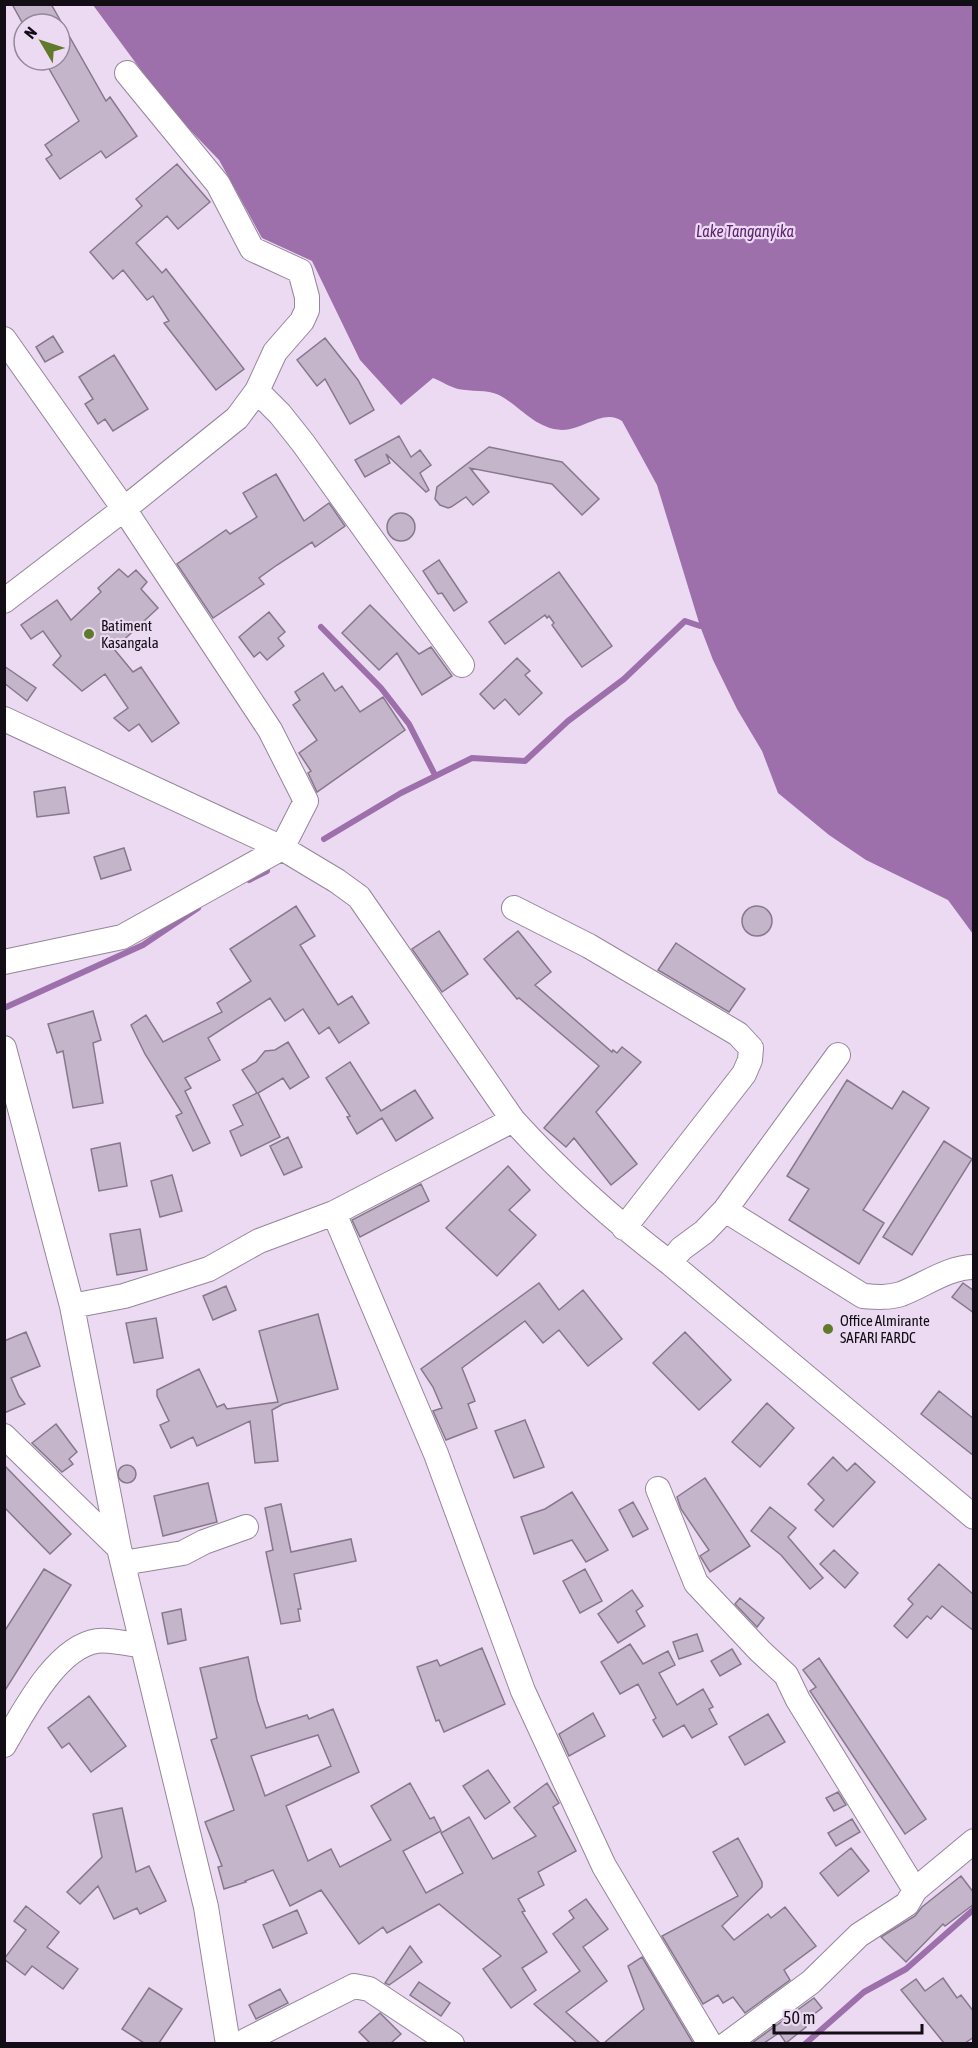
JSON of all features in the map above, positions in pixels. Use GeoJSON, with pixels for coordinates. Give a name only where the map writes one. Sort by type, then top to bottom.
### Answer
{"type":"FeatureCollection","features":[{"type":"Feature","properties":{"kind":"street"},"geometry":{"type":"LineString","coordinates":[[4,601],[237,418],[257,391],[274,352],[302,321],[307,310],[307,297],[300,271],[252,249],[218,184],[127,73]]}},
{"type":"Feature","properties":{"kind":"street"},"geometry":{"type":"LineString","coordinates":[[4,339],[124,509],[270,730],[306,801],[282,848],[122,937],[4,962]]}},
{"type":"Feature","properties":{"kind":"street"},"geometry":{"type":"LineString","coordinates":[[257,391],[280,414],[303,443],[462,665]]}},
{"type":"Feature","properties":{"kind":"street"},"geometry":{"type":"LineString","coordinates":[[4,719],[282,848],[338,881],[359,897],[513,1120],[568,1178],[624,1228],[670,1263],[974,1517]]}},
{"type":"Feature","properties":{"kind":"street"},"geometry":{"type":"LineString","coordinates":[[514,908],[589,946],[738,1034],[752,1048],[744,1074],[624,1228]]}},
{"type":"Feature","properties":{"kind":"street"},"geometry":{"type":"LineString","coordinates":[[670,1263],[681,1249],[704,1232],[725,1210],[838,1055]]}},
{"type":"Feature","properties":{"kind":"street"},"geometry":{"type":"LineString","coordinates":[[7,1064],[72,1306],[121,1556],[206,1907],[228,2043]]}},
{"type":"Feature","properties":{"kind":"street"},"geometry":{"type":"LineString","coordinates":[[72,1306],[124,1296],[209,1269],[259,1241],[334,1213],[513,1120]]}},
{"type":"Feature","properties":{"kind":"street"},"geometry":{"type":"LineString","coordinates":[[725,1210],[863,1296],[880,1298],[900,1295],[962,1267],[974,1267]]}},
{"type":"Feature","properties":{"kind":"street"},"geometry":{"type":"LineString","coordinates":[[334,1213],[436,1454],[523,1691],[604,1866],[710,2043]]}},
{"type":"Feature","properties":{"kind":"street"},"geometry":{"type":"LineString","coordinates":[[4,1436],[121,1556],[183,1553],[204,1542],[246,1527]]}},
{"type":"Feature","properties":{"kind":"street"},"geometry":{"type":"LineString","coordinates":[[658,1489],[696,1582],[760,1651],[786,1675],[798,1700],[915,1890]]}},
{"type":"Feature","properties":{"kind":"street"},"geometry":{"type":"LineString","coordinates":[[4,1745],[29,1703],[60,1662],[79,1648],[97,1641],[143,1646]]}},
{"type":"Feature","properties":{"kind":"street"},"geometry":{"type":"LineString","coordinates":[[727,2043],[811,1982],[859,1935],[907,1905],[915,1890],[974,1842]]}},
{"type":"Feature","properties":{"kind":"street"},"geometry":{"type":"LineString","coordinates":[[239,2043],[354,1986],[369,1989],[452,2043]]}},
{"type":"Feature","properties":{"kind":"water","name":"Lake Tanganyika"},"geometry":{"type":"Polygon","coordinates":[[[93,5],[973,5],[973,934],[948,900],[866,860],[829,835],[778,793],[762,751],[737,709],[713,660],[700,626],[657,485],[622,421],[608,417],[570,429],[552,429],[536,421],[499,395],[458,389],[433,378],[401,405],[360,360],[312,261],[262,238],[219,160],[169,108],[93,5]]]}},
{"type":"Feature","properties":{"kind":"building"},"geometry":{"type":"Polygon","coordinates":[[[12,4],[51,4],[56,12],[16,12],[12,4]]]}},
{"type":"Feature","properties":{"kind":"building"},"geometry":{"type":"Polygon","coordinates":[[[72,41],[106,101],[110,97],[137,136],[106,158],[101,151],[60,179],[46,159],[52,155],[45,145],[79,121],[51,72],[72,72],[72,41]]]}},
{"type":"Feature","properties":{"kind":"building"},"geometry":{"type":"Polygon","coordinates":[[[177,164],[210,202],[178,229],[167,216],[136,243],[162,273],[166,269],[244,369],[216,390],[164,323],[169,321],[153,296],[147,300],[123,270],[113,279],[90,252],[142,206],[136,199],[177,164]]]}},
{"type":"Feature","properties":{"kind":"building"},"geometry":{"type":"Polygon","coordinates":[[[53,336],[63,352],[45,362],[36,347],[53,336]]]}},
{"type":"Feature","properties":{"kind":"building"},"geometry":{"type":"Polygon","coordinates":[[[325,338],[358,380],[374,410],[350,424],[325,379],[317,386],[297,360],[325,338]]]}},
{"type":"Feature","properties":{"kind":"building"},"geometry":{"type":"Polygon","coordinates":[[[114,355],[148,409],[113,431],[105,419],[98,424],[85,404],[93,399],[79,377],[114,355]]]}},
{"type":"Feature","properties":{"kind":"building"},"geometry":{"type":"Polygon","coordinates":[[[399,436],[411,457],[420,450],[431,465],[420,473],[429,490],[426,492],[386,454],[390,463],[365,477],[355,460],[399,436]]]}},
{"type":"Feature","properties":{"kind":"building"},"geometry":{"type":"Polygon","coordinates":[[[489,447],[562,462],[599,499],[582,515],[552,484],[470,468],[489,492],[473,505],[466,497],[448,508],[440,505],[435,499],[437,487],[489,447]]]}},
{"type":"Feature","properties":{"kind":"building"},"geometry":{"type":"Polygon","coordinates":[[[276,474],[304,521],[329,503],[345,526],[315,547],[312,542],[277,565],[259,578],[264,584],[213,618],[177,564],[226,530],[230,534],[257,517],[243,493],[276,474]]]}},
{"type":"Feature","properties":{"kind":"building"},"geometry":{"type":"Polygon","coordinates":[[[401,513],[411,517],[415,527],[411,537],[401,541],[391,537],[387,527],[391,517],[401,513]]]}},
{"type":"Feature","properties":{"kind":"building"},"geometry":{"type":"Polygon","coordinates":[[[439,560],[467,602],[454,611],[442,593],[438,594],[423,571],[439,560]]]}},
{"type":"Feature","properties":{"kind":"building"},"geometry":{"type":"Polygon","coordinates":[[[119,569],[128,577],[136,570],[147,582],[141,589],[158,608],[114,649],[133,672],[141,667],[179,723],[152,742],[139,724],[129,731],[114,718],[128,708],[105,674],[82,691],[53,665],[61,656],[43,631],[31,639],[21,625],[57,600],[71,620],[101,592],[98,588],[119,569]]]}},
{"type":"Feature","properties":{"kind":"building"},"geometry":{"type":"Polygon","coordinates":[[[559,572],[612,646],[582,667],[552,625],[554,623],[549,616],[547,618],[545,615],[505,644],[489,622],[559,572]]]}},
{"type":"Feature","properties":{"kind":"building"},"geometry":{"type":"Polygon","coordinates":[[[370,605],[419,654],[431,647],[452,676],[422,695],[397,653],[379,670],[342,633],[370,605]]]}},
{"type":"Feature","properties":{"kind":"building"},"geometry":{"type":"Polygon","coordinates":[[[269,612],[285,632],[278,638],[284,646],[267,660],[260,652],[254,657],[239,637],[269,612]]]}},
{"type":"Feature","properties":{"kind":"building"},"geometry":{"type":"Polygon","coordinates":[[[517,658],[530,671],[525,675],[542,693],[519,715],[505,699],[494,709],[480,694],[517,658]]]}},
{"type":"Feature","properties":{"kind":"building"},"geometry":{"type":"Polygon","coordinates":[[[4,666],[36,688],[27,701],[4,683],[4,666]]]}},
{"type":"Feature","properties":{"kind":"building"},"geometry":{"type":"Polygon","coordinates":[[[323,673],[335,691],[342,686],[360,712],[383,697],[405,730],[317,792],[308,773],[311,771],[299,753],[317,740],[293,705],[300,700],[295,692],[323,673]]]}},
{"type":"Feature","properties":{"kind":"building"},"geometry":{"type":"Polygon","coordinates":[[[65,787],[69,813],[37,817],[34,792],[65,787]]]}},
{"type":"Feature","properties":{"kind":"building"},"geometry":{"type":"Polygon","coordinates":[[[124,848],[131,870],[101,879],[94,857],[124,848]]]}},
{"type":"Feature","properties":{"kind":"building"},"geometry":{"type":"Polygon","coordinates":[[[296,906],[315,936],[300,945],[338,1005],[352,996],[369,1023],[339,1043],[329,1027],[319,1034],[303,1009],[285,1021],[270,998],[208,1038],[220,1060],[185,1078],[191,1088],[185,1091],[210,1143],[193,1151],[176,1116],[182,1113],[145,1054],[131,1025],[146,1015],[163,1042],[222,1012],[217,1003],[251,981],[230,949],[296,906]]]}},
{"type":"Feature","properties":{"kind":"building"},"geometry":{"type":"Polygon","coordinates":[[[757,906],[767,911],[772,921],[767,931],[757,936],[747,931],[742,921],[747,911],[757,906]]]}},
{"type":"Feature","properties":{"kind":"building"},"geometry":{"type":"Polygon","coordinates":[[[439,931],[468,974],[442,992],[412,949],[439,931]]]}},
{"type":"Feature","properties":{"kind":"building"},"geometry":{"type":"Polygon","coordinates":[[[518,931],[551,972],[535,985],[612,1052],[613,1050],[617,1053],[622,1047],[641,1062],[596,1112],[637,1164],[611,1185],[574,1138],[566,1147],[544,1128],[599,1066],[519,998],[517,999],[484,959],[518,931]]]}},
{"type":"Feature","properties":{"kind":"building"},"geometry":{"type":"Polygon","coordinates":[[[676,943],[745,989],[729,1012],[658,970],[676,943]]]}},
{"type":"Feature","properties":{"kind":"building"},"geometry":{"type":"Polygon","coordinates":[[[93,1011],[101,1040],[93,1043],[103,1103],[73,1108],[63,1051],[57,1053],[48,1024],[93,1011]]]}},
{"type":"Feature","properties":{"kind":"building"},"geometry":{"type":"Polygon","coordinates":[[[288,1042],[309,1077],[290,1089],[283,1078],[258,1093],[280,1137],[241,1156],[230,1131],[243,1125],[233,1105],[257,1093],[242,1070],[256,1062],[265,1051],[275,1050],[288,1042]]]}},
{"type":"Feature","properties":{"kind":"building"},"geometry":{"type":"Polygon","coordinates":[[[350,1062],[381,1111],[415,1090],[433,1118],[396,1141],[382,1118],[357,1134],[347,1117],[350,1116],[326,1078],[350,1062]]]}},
{"type":"Feature","properties":{"kind":"building"},"geometry":{"type":"Polygon","coordinates":[[[847,1080],[892,1109],[903,1091],[929,1108],[863,1210],[884,1223],[859,1264],[789,1220],[809,1189],[787,1176],[847,1080]]]}},
{"type":"Feature","properties":{"kind":"building"},"geometry":{"type":"Polygon","coordinates":[[[288,1137],[302,1167],[284,1175],[270,1146],[288,1137]]]}},
{"type":"Feature","properties":{"kind":"building"},"geometry":{"type":"Polygon","coordinates":[[[944,1141],[972,1159],[912,1255],[883,1237],[944,1141]]]}},
{"type":"Feature","properties":{"kind":"building"},"geometry":{"type":"Polygon","coordinates":[[[120,1143],[127,1186],[99,1191],[91,1149],[120,1143]]]}},
{"type":"Feature","properties":{"kind":"building"},"geometry":{"type":"Polygon","coordinates":[[[508,1166],[530,1190],[509,1210],[536,1235],[497,1276],[446,1228],[508,1166]]]}},
{"type":"Feature","properties":{"kind":"building"},"geometry":{"type":"Polygon","coordinates":[[[172,1175],[182,1211],[160,1217],[151,1181],[172,1175]]]}},
{"type":"Feature","properties":{"kind":"building"},"geometry":{"type":"Polygon","coordinates":[[[421,1184],[429,1201],[360,1237],[352,1220],[421,1184]]]}},
{"type":"Feature","properties":{"kind":"building"},"geometry":{"type":"Polygon","coordinates":[[[140,1229],[147,1270],[117,1275],[110,1234],[140,1229]]]}},
{"type":"Feature","properties":{"kind":"building"},"geometry":{"type":"Polygon","coordinates":[[[539,1283],[559,1310],[583,1290],[622,1339],[588,1366],[559,1330],[543,1343],[525,1321],[462,1368],[475,1401],[468,1404],[477,1428],[446,1440],[433,1411],[442,1408],[433,1387],[421,1369],[539,1283]]]}},
{"type":"Feature","properties":{"kind":"building"},"geometry":{"type":"Polygon","coordinates":[[[963,1283],[974,1291],[974,1313],[952,1297],[963,1283]]]}},
{"type":"Feature","properties":{"kind":"building"},"geometry":{"type":"Polygon","coordinates":[[[226,1286],[236,1310],[213,1320],[203,1296],[226,1286]]]}},
{"type":"Feature","properties":{"kind":"building"},"geometry":{"type":"Polygon","coordinates":[[[318,1314],[338,1389],[283,1404],[272,1410],[278,1461],[255,1463],[250,1421],[197,1446],[193,1437],[171,1448],[160,1425],[169,1421],[157,1396],[157,1390],[199,1369],[217,1407],[224,1404],[227,1409],[278,1402],[259,1331],[318,1314]]]}},
{"type":"Feature","properties":{"kind":"building"},"geometry":{"type":"Polygon","coordinates":[[[156,1318],[163,1358],[134,1363],[126,1323],[156,1318]]]}},
{"type":"Feature","properties":{"kind":"building"},"geometry":{"type":"Polygon","coordinates":[[[26,1332],[40,1366],[11,1378],[25,1404],[4,1413],[4,1341],[26,1332]]]}},
{"type":"Feature","properties":{"kind":"building"},"geometry":{"type":"Polygon","coordinates":[[[685,1332],[731,1380],[699,1410],[653,1363],[685,1332]]]}},
{"type":"Feature","properties":{"kind":"building"},"geometry":{"type":"Polygon","coordinates":[[[939,1391],[974,1419],[974,1456],[921,1414],[939,1391]]]}},
{"type":"Feature","properties":{"kind":"building"},"geometry":{"type":"Polygon","coordinates":[[[767,1403],[794,1428],[760,1467],[732,1442],[767,1403]]]}},
{"type":"Feature","properties":{"kind":"building"},"geometry":{"type":"Polygon","coordinates":[[[525,1420],[544,1467],[514,1478],[495,1431],[525,1420]]]}},
{"type":"Feature","properties":{"kind":"building"},"geometry":{"type":"Polygon","coordinates":[[[56,1424],[77,1452],[69,1459],[73,1464],[62,1472],[32,1443],[56,1424]]]}},
{"type":"Feature","properties":{"kind":"building"},"geometry":{"type":"Polygon","coordinates":[[[833,1457],[847,1471],[855,1463],[875,1482],[833,1527],[815,1510],[824,1500],[808,1484],[833,1457]]]}},
{"type":"Feature","properties":{"kind":"building"},"geometry":{"type":"Polygon","coordinates":[[[4,1465],[71,1534],[50,1554],[4,1507],[4,1465]]]}},
{"type":"Feature","properties":{"kind":"building"},"geometry":{"type":"Polygon","coordinates":[[[127,1465],[133,1468],[136,1474],[133,1480],[127,1483],[121,1480],[118,1474],[121,1468],[127,1465]]]}},
{"type":"Feature","properties":{"kind":"building"},"geometry":{"type":"Polygon","coordinates":[[[705,1478],[750,1546],[710,1572],[700,1556],[709,1550],[681,1509],[677,1497],[705,1478]]]}},
{"type":"Feature","properties":{"kind":"building"},"geometry":{"type":"Polygon","coordinates":[[[208,1483],[217,1522],[163,1536],[154,1496],[208,1483]]]}},
{"type":"Feature","properties":{"kind":"building"},"geometry":{"type":"Polygon","coordinates":[[[572,1492],[608,1550],[586,1562],[572,1540],[534,1554],[521,1517],[545,1509],[572,1492]]]}},
{"type":"Feature","properties":{"kind":"building"},"geometry":{"type":"Polygon","coordinates":[[[633,1502],[648,1529],[633,1537],[619,1510],[633,1502]]]}},
{"type":"Feature","properties":{"kind":"building"},"geometry":{"type":"Polygon","coordinates":[[[281,1504],[291,1552],[351,1539],[356,1561],[294,1574],[301,1609],[298,1609],[300,1621],[281,1624],[266,1552],[273,1550],[265,1508],[281,1504]]]}},
{"type":"Feature","properties":{"kind":"building"},"geometry":{"type":"Polygon","coordinates":[[[770,1507],[796,1528],[788,1537],[823,1578],[810,1589],[781,1555],[751,1531],[770,1507]]]}},
{"type":"Feature","properties":{"kind":"building"},"geometry":{"type":"Polygon","coordinates":[[[834,1550],[858,1573],[845,1588],[820,1564],[834,1550]]]}},
{"type":"Feature","properties":{"kind":"building"},"geometry":{"type":"Polygon","coordinates":[[[939,1564],[974,1595],[974,1631],[942,1606],[931,1619],[927,1616],[907,1638],[894,1626],[913,1604],[908,1599],[939,1564]]]}},
{"type":"Feature","properties":{"kind":"building"},"geometry":{"type":"Polygon","coordinates":[[[44,1569],[71,1585],[4,1692],[4,1632],[44,1569]]]}},
{"type":"Feature","properties":{"kind":"building"},"geometry":{"type":"Polygon","coordinates":[[[585,1569],[602,1601],[580,1613],[563,1581],[585,1569]]]}},
{"type":"Feature","properties":{"kind":"building"},"geometry":{"type":"Polygon","coordinates":[[[632,1590],[643,1606],[636,1611],[645,1626],[618,1643],[598,1614],[632,1590]]]}},
{"type":"Feature","properties":{"kind":"building"},"geometry":{"type":"Polygon","coordinates":[[[740,1598],[764,1618],[757,1627],[735,1604],[740,1598]]]}},
{"type":"Feature","properties":{"kind":"building"},"geometry":{"type":"Polygon","coordinates":[[[181,1609],[186,1640],[168,1644],[162,1613],[181,1609]]]}},
{"type":"Feature","properties":{"kind":"building"},"geometry":{"type":"Polygon","coordinates":[[[697,1634],[703,1651],[679,1659],[673,1642],[697,1634]]]}},
{"type":"Feature","properties":{"kind":"building"},"geometry":{"type":"Polygon","coordinates":[[[630,1644],[643,1664],[668,1651],[675,1665],[659,1673],[677,1705],[703,1689],[713,1707],[709,1709],[717,1724],[692,1738],[684,1725],[663,1737],[638,1684],[620,1694],[601,1662],[630,1644]]]}},
{"type":"Feature","properties":{"kind":"building"},"geometry":{"type":"Polygon","coordinates":[[[482,1648],[505,1704],[444,1732],[439,1720],[436,1721],[417,1667],[437,1660],[440,1666],[482,1648]]]}},
{"type":"Feature","properties":{"kind":"building"},"geometry":{"type":"Polygon","coordinates":[[[732,1649],[741,1664],[720,1676],[711,1661],[732,1649]]]}},
{"type":"Feature","properties":{"kind":"building"},"geometry":{"type":"Polygon","coordinates":[[[248,1657],[257,1700],[266,1728],[307,1715],[309,1719],[333,1709],[359,1772],[286,1806],[308,1861],[331,1849],[340,1867],[391,1840],[371,1806],[410,1783],[430,1819],[434,1817],[441,1831],[403,1851],[426,1893],[463,1873],[441,1833],[469,1817],[493,1859],[536,1836],[514,1808],[547,1783],[559,1803],[553,1807],[576,1851],[538,1872],[544,1885],[518,1899],[525,1911],[522,1912],[547,1952],[522,1968],[536,1990],[511,2008],[483,1969],[501,1956],[439,1904],[387,1933],[383,1927],[359,1944],[321,1890],[290,1906],[273,1870],[224,1889],[218,1867],[222,1866],[205,1822],[234,1810],[211,1740],[217,1738],[200,1668],[248,1657]],[[318,1735],[251,1756],[265,1796],[331,1766],[318,1735]]]}},
{"type":"Feature","properties":{"kind":"building"},"geometry":{"type":"Polygon","coordinates":[[[819,1658],[926,1819],[905,1834],[810,1691],[816,1687],[803,1670],[819,1658]]]}},
{"type":"Feature","properties":{"kind":"building"},"geometry":{"type":"Polygon","coordinates":[[[89,1696],[126,1746],[91,1772],[69,1743],[62,1748],[48,1728],[89,1696]]]}},
{"type":"Feature","properties":{"kind":"building"},"geometry":{"type":"Polygon","coordinates":[[[593,1713],[605,1736],[569,1756],[559,1734],[593,1713]]]}},
{"type":"Feature","properties":{"kind":"building"},"geometry":{"type":"Polygon","coordinates":[[[768,1714],[785,1742],[745,1765],[729,1737],[768,1714]]]}},
{"type":"Feature","properties":{"kind":"building"},"geometry":{"type":"Polygon","coordinates":[[[488,1770],[510,1802],[485,1819],[463,1786],[488,1770]]]}},
{"type":"Feature","properties":{"kind":"building"},"geometry":{"type":"Polygon","coordinates":[[[838,1792],[846,1805],[834,1811],[826,1798],[838,1792]]]}},
{"type":"Feature","properties":{"kind":"building"},"geometry":{"type":"Polygon","coordinates":[[[122,1808],[136,1872],[149,1866],[166,1901],[140,1914],[137,1908],[114,1919],[98,1886],[80,1904],[67,1892],[102,1857],[93,1814],[122,1808]]]}},
{"type":"Feature","properties":{"kind":"building"},"geometry":{"type":"Polygon","coordinates":[[[852,1819],[860,1832],[836,1846],[828,1833],[852,1819]]]}},
{"type":"Feature","properties":{"kind":"building"},"geometry":{"type":"Polygon","coordinates":[[[738,1838],[762,1882],[762,1887],[722,1926],[734,1940],[768,1914],[771,1918],[785,1907],[816,1946],[784,1970],[790,1980],[745,2013],[733,1997],[723,2003],[718,1995],[703,2004],[662,1936],[738,1896],[713,1852],[738,1838]]]}},
{"type":"Feature","properties":{"kind":"building"},"geometry":{"type":"Polygon","coordinates":[[[851,1848],[869,1871],[838,1896],[820,1873],[851,1848]]]}},
{"type":"Feature","properties":{"kind":"building"},"geometry":{"type":"Polygon","coordinates":[[[961,1876],[974,1893],[974,1904],[945,1926],[943,1924],[906,1962],[881,1937],[915,1916],[922,1907],[961,1876]]]}},
{"type":"Feature","properties":{"kind":"building"},"geometry":{"type":"Polygon","coordinates":[[[586,1899],[608,1929],[583,1947],[607,1981],[566,2012],[600,2043],[577,2043],[534,2004],[580,1971],[553,1934],[574,1918],[569,1911],[586,1899]]]}},
{"type":"Feature","properties":{"kind":"building"},"geometry":{"type":"Polygon","coordinates":[[[26,1906],[59,1932],[47,1947],[78,1969],[63,1989],[32,1966],[25,1975],[4,1959],[26,1930],[14,1921],[26,1906]]]}},
{"type":"Feature","properties":{"kind":"building"},"geometry":{"type":"Polygon","coordinates":[[[297,1910],[307,1933],[273,1948],[263,1925],[297,1910]]]}},
{"type":"Feature","properties":{"kind":"building"},"geometry":{"type":"Polygon","coordinates":[[[410,1946],[422,1962],[389,1985],[385,1983],[410,1946]]]}},
{"type":"Feature","properties":{"kind":"building"},"geometry":{"type":"Polygon","coordinates":[[[642,1957],[693,2043],[604,2043],[644,2009],[628,1966],[642,1957]]]}},
{"type":"Feature","properties":{"kind":"building"},"geometry":{"type":"Polygon","coordinates":[[[943,1978],[957,1998],[961,1995],[974,2012],[974,2037],[965,2043],[944,2043],[901,1990],[916,1979],[925,1991],[943,1978]]]}},
{"type":"Feature","properties":{"kind":"building"},"geometry":{"type":"Polygon","coordinates":[[[419,1982],[450,2003],[441,2016],[410,1995],[419,1982]]]}},
{"type":"Feature","properties":{"kind":"building"},"geometry":{"type":"Polygon","coordinates":[[[149,1988],[182,2009],[159,2043],[144,2043],[122,2029],[149,1988]]]}},
{"type":"Feature","properties":{"kind":"building"},"geometry":{"type":"Polygon","coordinates":[[[280,1989],[288,2003],[256,2019],[249,2005],[280,1989]]]}},
{"type":"Feature","properties":{"kind":"building"},"geometry":{"type":"Polygon","coordinates":[[[814,1998],[822,2008],[803,2023],[806,2027],[786,2043],[779,2033],[764,2043],[752,2043],[814,1998]]]}},
{"type":"Feature","properties":{"kind":"building"},"geometry":{"type":"Polygon","coordinates":[[[380,2013],[401,2034],[391,2043],[370,2043],[359,2032],[380,2013]]]}},
{"type":"Feature","properties":{"kind":"waterway"},"geometry":{"type":"LineString","coordinates":[[324,839],[401,793],[472,758],[525,761],[568,721],[624,679],[685,621],[700,626]]}},
{"type":"Feature","properties":{"kind":"waterway"},"geometry":{"type":"LineString","coordinates":[[321,627],[381,688],[409,724],[435,775]]}},
{"type":"Feature","properties":{"kind":"waterway"},"geometry":{"type":"LineString","coordinates":[[249,880],[267,871]]}},
{"type":"Feature","properties":{"kind":"waterway"},"geometry":{"type":"LineString","coordinates":[[4,1008],[143,945],[198,908]]}},
{"type":"Feature","properties":{"kind":"waterway"},"geometry":{"type":"LineString","coordinates":[[805,2044],[864,1992],[906,1969],[974,1909]]}},
{"type":"Feature","properties":{"kind":"place","name":"Batiment Kasangala"},"geometry":{"type":"Point","coordinates":[89,634]}},
{"type":"Feature","properties":{"kind":"place","name":"Office Almirante SAFARI FARDC"},"geometry":{"type":"Point","coordinates":[828,1329]}}]}
